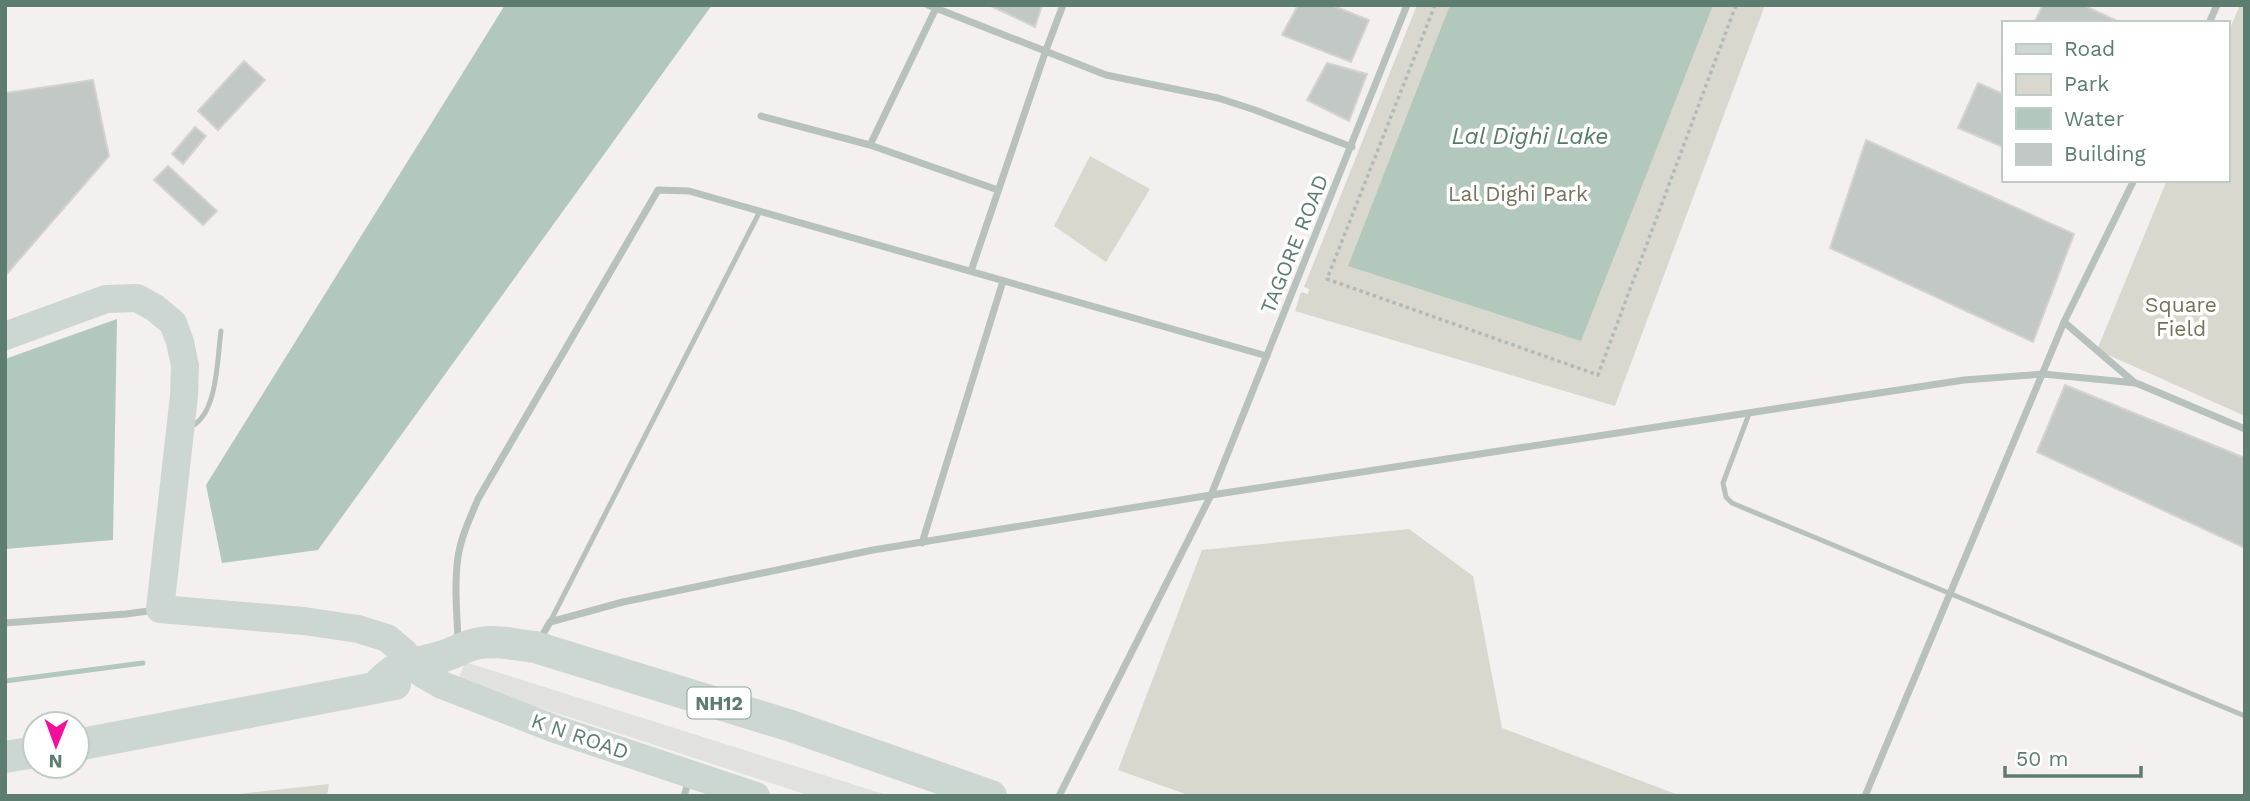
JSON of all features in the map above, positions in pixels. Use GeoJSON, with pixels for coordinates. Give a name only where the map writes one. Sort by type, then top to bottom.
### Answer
{"type":"FeatureCollection","features":[{"type":"Feature","properties":{"kind":"main road","name":"NH12"},"geometry":{"type":"LineString","coordinates":[[91,742],[376,687],[389,673],[479,643],[542,634],[991,796]]}},
{"type":"Feature","properties":{"kind":"street"},"geometry":{"type":"LineString","coordinates":[[971,271],[1063,5]]}},
{"type":"Feature","properties":{"kind":"street"},"geometry":{"type":"LineString","coordinates":[[2210,21],[2217,5]]}},
{"type":"Feature","properties":{"kind":"street"},"geometry":{"type":"LineString","coordinates":[[870,145],[934,6],[1106,75],[1218,98],[1352,146]]}},
{"type":"Feature","properties":{"kind":"street","name":"TAGORE ROAD"},"geometry":{"type":"LineString","coordinates":[[1059,796],[1211,495],[1352,146],[1405,6]]}},
{"type":"Feature","properties":{"kind":"street"},"geometry":{"type":"LineString","coordinates":[[761,116],[870,145],[998,190]]}},
{"type":"Feature","properties":{"kind":"street"},"geometry":{"type":"LineString","coordinates":[[1865,796],[2064,322],[2133,182]]}},
{"type":"Feature","properties":{"kind":"street"},"geometry":{"type":"LineString","coordinates":[[433,660],[455,580],[462,538],[478,499],[658,190],[690,191],[1267,356]]}},
{"type":"Feature","properties":{"kind":"street"},"geometry":{"type":"LineString","coordinates":[[922,543],[1003,281]]}},
{"type":"Feature","properties":{"kind":"street"},"geometry":{"type":"LineString","coordinates":[[5,336],[106,299],[137,298],[155,307],[173,323],[185,366],[181,429],[160,609],[5,623]]}},
{"type":"Feature","properties":{"kind":"street"},"geometry":{"type":"LineString","coordinates":[[2064,322],[2136,383]]}},
{"type":"Feature","properties":{"kind":"street"},"geometry":{"type":"LineString","coordinates":[[542,634],[623,602],[873,550],[1211,495],[1964,380],[2043,374],[2136,383],[2245,429]]}},
{"type":"Feature","properties":{"kind":"street","name":"K N ROAD"},"geometry":{"type":"LineString","coordinates":[[160,609],[304,621],[358,629],[387,638],[404,652],[433,660],[442,685],[688,785],[756,796]]}},
{"type":"Feature","properties":{"kind":"lane"},"geometry":{"type":"LineString","coordinates":[[542,634],[760,211]]}},
{"type":"Feature","properties":{"kind":"lane"},"geometry":{"type":"LineString","coordinates":[[181,429],[193,426],[205,416],[215,383],[221,331]]}},
{"type":"Feature","properties":{"kind":"lane"},"geometry":{"type":"LineString","coordinates":[[1749,414],[1723,483],[1726,497],[1732,503],[2245,716]]}},
{"type":"Feature","properties":{"kind":"path"},"geometry":{"type":"LineString","coordinates":[[1435,5],[1327,279],[1598,375],[1736,5]]}},
{"type":"Feature","properties":{"kind":"shaded area"},"geometry":{"type":"Polygon","coordinates":[[[465,662],[890,796],[811,796],[458,681],[465,662]]]}},
{"type":"Feature","properties":{"kind":"green space","name":"Lal Dighi Lake"},"geometry":{"type":"Polygon","coordinates":[[[1417,5],[1765,5],[1615,406],[1295,311],[1301,292],[1308,294],[1309,289],[1304,287],[1417,5]]]}},
{"type":"Feature","properties":{"kind":"green space","name":"Square Field"},"geometry":{"type":"Polygon","coordinates":[[[2240,5],[2245,5],[2245,416],[2097,350],[2166,182],[2229,182],[2229,30],[2240,5]]]}},
{"type":"Feature","properties":{"kind":"green space"},"geometry":{"type":"Polygon","coordinates":[[[1090,156],[1150,189],[1106,262],[1054,226],[1090,156]]]}},
{"type":"Feature","properties":{"kind":"green space"},"geometry":{"type":"Polygon","coordinates":[[[1409,529],[1473,576],[1502,728],[1681,796],[1191,796],[1118,770],[1202,550],[1409,529]]]}},
{"type":"Feature","properties":{"kind":"green space"},"geometry":{"type":"Polygon","coordinates":[[[329,784],[327,796],[219,796],[329,784]]]}},
{"type":"Feature","properties":{"kind":"water"},"geometry":{"type":"Polygon","coordinates":[[[505,5],[712,5],[318,550],[222,563],[206,485],[505,5]]]}},
{"type":"Feature","properties":{"kind":"water","name":"Lal Dighi Lake"},"geometry":{"type":"Polygon","coordinates":[[[1450,5],[1713,5],[1581,341],[1348,266],[1450,5]]]}},
{"type":"Feature","properties":{"kind":"water"},"geometry":{"type":"Polygon","coordinates":[[[117,319],[113,540],[5,549],[5,359],[117,319]]]}},
{"type":"Feature","properties":{"kind":"building"},"geometry":{"type":"Polygon","coordinates":[[[989,5],[1042,5],[1035,27],[989,5]]]}},
{"type":"Feature","properties":{"kind":"building"},"geometry":{"type":"Polygon","coordinates":[[[1298,5],[1331,5],[1369,20],[1351,62],[1282,35],[1298,5]]]}},
{"type":"Feature","properties":{"kind":"building"},"geometry":{"type":"Polygon","coordinates":[[[2043,5],[2083,5],[2115,20],[2114,21],[2035,21],[2043,5]]]}},
{"type":"Feature","properties":{"kind":"building"},"geometry":{"type":"Polygon","coordinates":[[[244,61],[265,80],[218,130],[198,111],[244,61]]]}},
{"type":"Feature","properties":{"kind":"building"},"geometry":{"type":"Polygon","coordinates":[[[1327,63],[1367,74],[1349,121],[1307,100],[1327,63]]]}},
{"type":"Feature","properties":{"kind":"building"},"geometry":{"type":"Polygon","coordinates":[[[93,80],[109,156],[5,276],[5,93],[93,80]]]}},
{"type":"Feature","properties":{"kind":"building"},"geometry":{"type":"Polygon","coordinates":[[[1978,83],[2002,94],[2002,147],[1958,128],[1978,83]]]}},
{"type":"Feature","properties":{"kind":"building"},"geometry":{"type":"Polygon","coordinates":[[[195,127],[206,136],[183,164],[172,154],[195,127]]]}},
{"type":"Feature","properties":{"kind":"building"},"geometry":{"type":"Polygon","coordinates":[[[1866,140],[2074,234],[2033,342],[1830,248],[1866,140]]]}},
{"type":"Feature","properties":{"kind":"building"},"geometry":{"type":"Polygon","coordinates":[[[168,166],[217,211],[203,225],[154,180],[168,166]]]}},
{"type":"Feature","properties":{"kind":"building"},"geometry":{"type":"Polygon","coordinates":[[[2065,385],[2245,458],[2245,548],[2037,452],[2065,385]]]}},
{"type":"Feature","properties":{"kind":"waterway"},"geometry":{"type":"LineString","coordinates":[[5,681],[143,663]]}},
{"type":"Feature","properties":{"kind":"park label","name":"Lal Dighi Park"},"geometry":{"type":"Point","coordinates":[1518,193]}}]}
